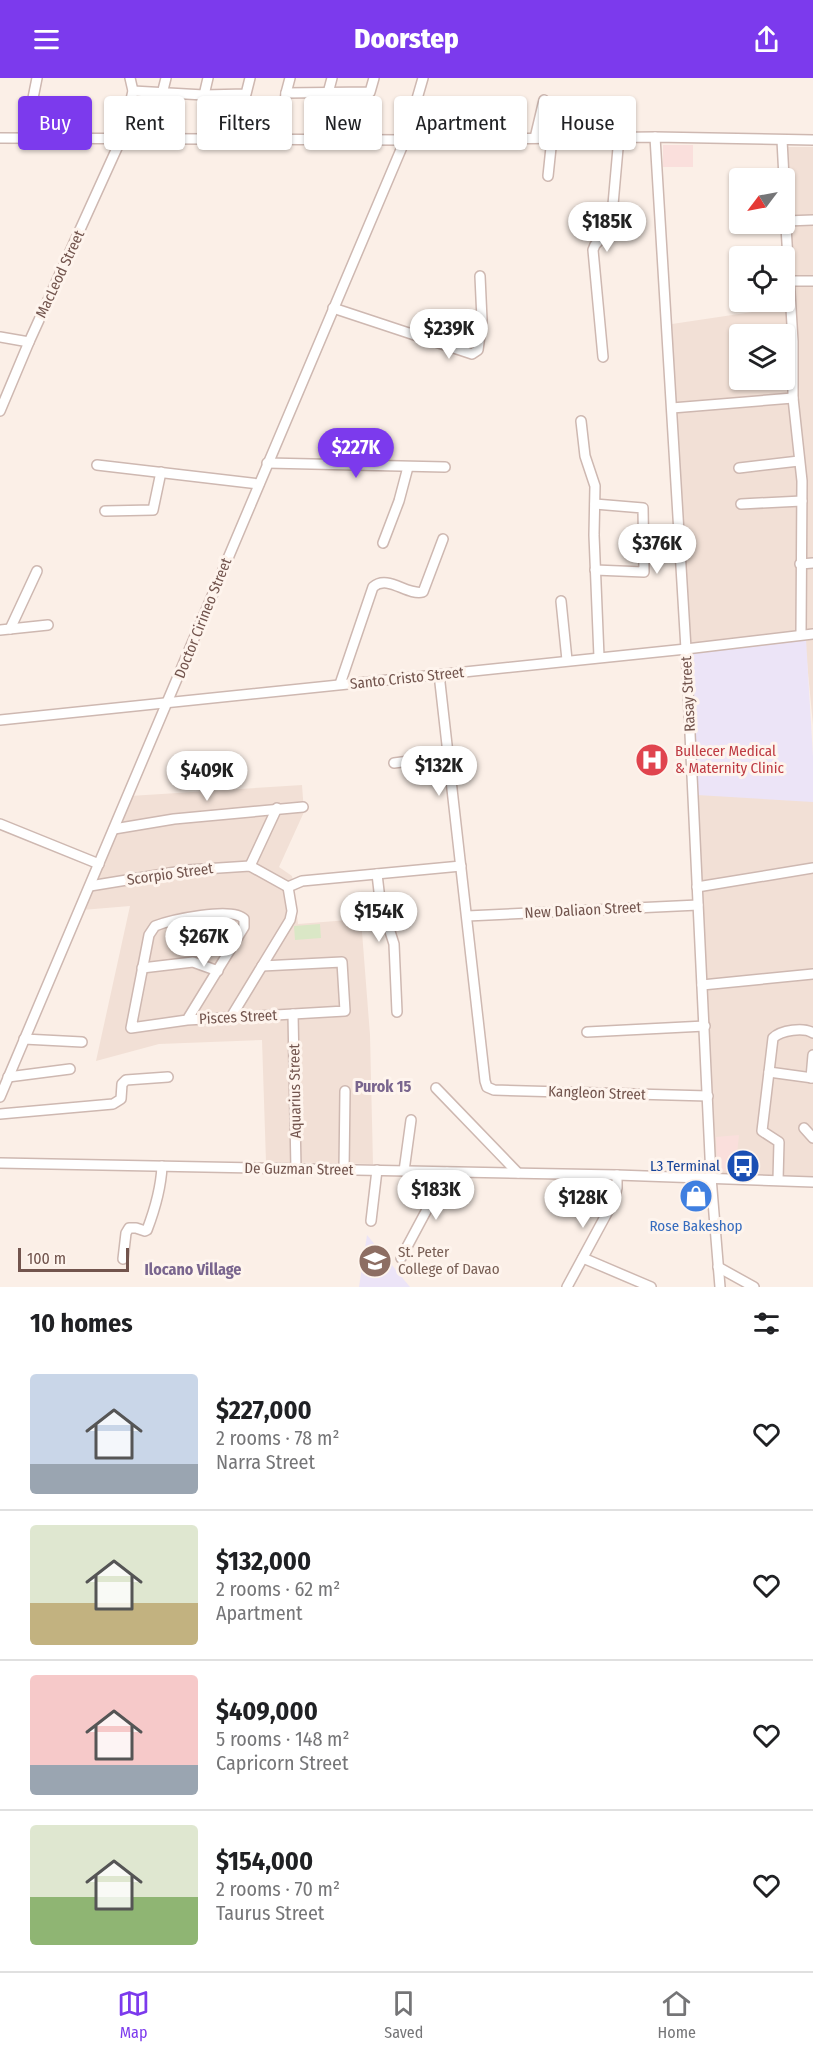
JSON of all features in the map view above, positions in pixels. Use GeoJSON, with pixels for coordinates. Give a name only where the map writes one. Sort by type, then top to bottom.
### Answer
{"type":"FeatureCollection","features":[{"type":"Feature","properties":{"kind":"street"},"geometry":{"type":"LineString","coordinates":[[33,96],[37,78]]}},
{"type":"Feature","properties":{"kind":"street"},"geometry":{"type":"LineString","coordinates":[[130,78],[133,91],[204,95],[246,94],[250,78]]}},
{"type":"Feature","properties":{"kind":"street"},"geometry":{"type":"LineString","coordinates":[[162,94],[166,78]]}},
{"type":"Feature","properties":{"kind":"street"},"geometry":{"type":"LineString","coordinates":[[204,95],[208,78]]}},
{"type":"Feature","properties":{"kind":"street"},"geometry":{"type":"LineString","coordinates":[[286,96],[290,78]]}},
{"type":"Feature","properties":{"kind":"street"},"geometry":{"type":"LineString","coordinates":[[328,93],[332,78]]}},
{"type":"Feature","properties":{"kind":"street"},"geometry":{"type":"LineString","coordinates":[[286,93],[370,92],[374,78]]}},
{"type":"Feature","properties":{"kind":"street","name":"Doctor Cirineo Street"},"geometry":{"type":"LineString","coordinates":[[418,96],[423,78]]}},
{"type":"Feature","properties":{"kind":"street","name":"MacLeod Street"},"geometry":{"type":"LineString","coordinates":[[132,96],[133,91]]}},
{"type":"Feature","properties":{"kind":"street"},"geometry":{"type":"LineString","coordinates":[[535,138],[539,121]]}},
{"type":"Feature","properties":{"kind":"street"},"geometry":{"type":"LineString","coordinates":[[636,137],[813,140]]}},
{"type":"Feature","properties":{"kind":"street","name":"Rasay Street"},"geometry":{"type":"LineString","coordinates":[[655,137],[686,649],[711,1177],[720,1287]]}},
{"type":"Feature","properties":{"kind":"street"},"geometry":{"type":"LineString","coordinates":[[0,138],[18,138]]}},
{"type":"Feature","properties":{"kind":"street"},"geometry":{"type":"LineString","coordinates":[[527,138],[539,138]]}},
{"type":"Feature","properties":{"kind":"street"},"geometry":{"type":"LineString","coordinates":[[292,139],[394,140]]}},
{"type":"Feature","properties":{"kind":"street"},"geometry":{"type":"LineString","coordinates":[[782,140],[783,168]]}},
{"type":"Feature","properties":{"kind":"street","name":"MacLeod Street"},"geometry":{"type":"LineString","coordinates":[[0,411],[28,342],[116,150]]}},
{"type":"Feature","properties":{"kind":"street","name":"Doctor Cirineo Street"},"geometry":{"type":"LineString","coordinates":[[0,1097],[401,150]]}},
{"type":"Feature","properties":{"kind":"street"},"geometry":{"type":"LineString","coordinates":[[548,176],[551,150]]}},
{"type":"Feature","properties":{"kind":"street"},"geometry":{"type":"LineString","coordinates":[[603,357],[593,250],[611,227],[619,150]]}},
{"type":"Feature","properties":{"kind":"street"},"geometry":{"type":"LineString","coordinates":[[795,221],[813,220]]}},
{"type":"Feature","properties":{"kind":"street"},"geometry":{"type":"LineString","coordinates":[[333,308],[472,354],[478,350],[482,320],[480,276]]}},
{"type":"Feature","properties":{"kind":"street"},"geometry":{"type":"LineString","coordinates":[[795,281],[813,281]]}},
{"type":"Feature","properties":{"kind":"street"},"geometry":{"type":"LineString","coordinates":[[790,312],[793,398],[802,481],[801,634]]}},
{"type":"Feature","properties":{"kind":"street"},"geometry":{"type":"LineString","coordinates":[[0,337],[28,342]]}},
{"type":"Feature","properties":{"kind":"street"},"geometry":{"type":"LineString","coordinates":[[672,408],[793,398]]}},
{"type":"Feature","properties":{"kind":"street"},"geometry":{"type":"LineString","coordinates":[[581,421],[585,456],[596,486],[595,570],[599,657]]}},
{"type":"Feature","properties":{"kind":"street"},"geometry":{"type":"LineString","coordinates":[[739,468],[799,460]]}},
{"type":"Feature","properties":{"kind":"street"},"geometry":{"type":"LineString","coordinates":[[267,464],[445,467]]}},
{"type":"Feature","properties":{"kind":"street"},"geometry":{"type":"LineString","coordinates":[[97,465],[259,484]]}},
{"type":"Feature","properties":{"kind":"street"},"geometry":{"type":"LineString","coordinates":[[383,543],[399,501],[408,467]]}},
{"type":"Feature","properties":{"kind":"street"},"geometry":{"type":"LineString","coordinates":[[105,511],[153,510],[162,472]]}},
{"type":"Feature","properties":{"kind":"street"},"geometry":{"type":"LineString","coordinates":[[802,481],[813,483]]}},
{"type":"Feature","properties":{"kind":"street"},"geometry":{"type":"LineString","coordinates":[[741,504],[802,501]]}},
{"type":"Feature","properties":{"kind":"street"},"geometry":{"type":"LineString","coordinates":[[595,504],[643,508],[644,572],[595,570]]}},
{"type":"Feature","properties":{"kind":"street"},"geometry":{"type":"LineString","coordinates":[[340,684],[373,587],[378,583],[386,583],[418,593],[423,592],[443,539]]}},
{"type":"Feature","properties":{"kind":"street"},"geometry":{"type":"LineString","coordinates":[[644,545],[679,545]]}},
{"type":"Feature","properties":{"kind":"street"},"geometry":{"type":"LineString","coordinates":[[800,564],[813,564]]}},
{"type":"Feature","properties":{"kind":"street"},"geometry":{"type":"LineString","coordinates":[[5,630],[37,571]]}},
{"type":"Feature","properties":{"kind":"street"},"geometry":{"type":"LineString","coordinates":[[561,602],[567,660]]}},
{"type":"Feature","properties":{"kind":"street"},"geometry":{"type":"LineString","coordinates":[[5,630],[48,625]]}},
{"type":"Feature","properties":{"kind":"street","name":"Santo Cristo Street"},"geometry":{"type":"LineString","coordinates":[[0,720],[813,634]]}},
{"type":"Feature","properties":{"kind":"street"},"geometry":{"type":"LineString","coordinates":[[439,674],[467,916]]}},
{"type":"Feature","properties":{"kind":"street"},"geometry":{"type":"LineString","coordinates":[[394,763],[448,756]]}},
{"type":"Feature","properties":{"kind":"street"},"geometry":{"type":"LineString","coordinates":[[114,829],[174,819],[303,807]]}},
{"type":"Feature","properties":{"kind":"street"},"geometry":{"type":"LineString","coordinates":[[277,808],[250,866],[288,886],[302,881],[461,866]]}},
{"type":"Feature","properties":{"kind":"street"},"geometry":{"type":"LineString","coordinates":[[0,824],[99,864]]}},
{"type":"Feature","properties":{"kind":"street","name":"Scorpio Street"},"geometry":{"type":"LineString","coordinates":[[90,886],[177,872],[250,866]]}},
{"type":"Feature","properties":{"kind":"street"},"geometry":{"type":"LineString","coordinates":[[697,887],[813,868]]}},
{"type":"Feature","properties":{"kind":"street"},"geometry":{"type":"LineString","coordinates":[[377,874],[380,900],[393,945],[397,1012]]}},
{"type":"Feature","properties":{"kind":"street"},"geometry":{"type":"LineString","coordinates":[[231,1017],[292,915],[288,886]]}},
{"type":"Feature","properties":{"kind":"street","name":"New Daliaon Street"},"geometry":{"type":"LineString","coordinates":[[467,916],[698,905]]}},
{"type":"Feature","properties":{"kind":"street"},"geometry":{"type":"LineString","coordinates":[[187,1020],[218,971],[245,923],[241,915],[229,913],[208,915],[159,925],[148,935],[142,968],[193,962],[218,971]]}},
{"type":"Feature","properties":{"kind":"street","name":"Kangleon Street"},"geometry":{"type":"LineString","coordinates":[[467,916],[478,1030],[487,1087],[494,1090],[708,1096]]}},
{"type":"Feature","properties":{"kind":"street","name":"Pisces Street"},"geometry":{"type":"LineString","coordinates":[[142,968],[131,1028],[187,1020],[345,1011],[342,962],[262,966]]}},
{"type":"Feature","properties":{"kind":"street"},"geometry":{"type":"LineString","coordinates":[[702,985],[813,974]]}},
{"type":"Feature","properties":{"kind":"street","name":"Aquarius Street"},"geometry":{"type":"LineString","coordinates":[[293,1014],[296,1169]]}},
{"type":"Feature","properties":{"kind":"street"},"geometry":{"type":"LineString","coordinates":[[587,1032],[705,1026]]}},
{"type":"Feature","properties":{"kind":"street"},"geometry":{"type":"LineString","coordinates":[[778,1180],[779,1142],[762,1131],[772,1041],[775,1035],[782,1032],[806,1030],[813,1033]]}},
{"type":"Feature","properties":{"kind":"street"},"geometry":{"type":"LineString","coordinates":[[24,1039],[82,1042]]}},
{"type":"Feature","properties":{"kind":"street"},"geometry":{"type":"LineString","coordinates":[[769,1072],[812,1078],[813,1055]]}},
{"type":"Feature","properties":{"kind":"street"},"geometry":{"type":"LineString","coordinates":[[8,1077],[70,1069]]}},
{"type":"Feature","properties":{"kind":"street"},"geometry":{"type":"LineString","coordinates":[[0,1114],[113,1104],[121,1100],[122,1084],[126,1080],[168,1077]]}},
{"type":"Feature","properties":{"kind":"street"},"geometry":{"type":"LineString","coordinates":[[436,1088],[518,1173]]}},
{"type":"Feature","properties":{"kind":"street"},"geometry":{"type":"LineString","coordinates":[[344,1170],[345,1091]]}},
{"type":"Feature","properties":{"kind":"street"},"geometry":{"type":"LineString","coordinates":[[404,1171],[411,1120]]}},
{"type":"Feature","properties":{"kind":"street"},"geometry":{"type":"LineString","coordinates":[[804,1128],[813,1138]]}},
{"type":"Feature","properties":{"kind":"street","name":"De Guzman Street"},"geometry":{"type":"LineString","coordinates":[[0,1163],[711,1177],[813,1182]]}},
{"type":"Feature","properties":{"kind":"street"},"geometry":{"type":"LineString","coordinates":[[123,1259],[126,1233],[129,1228],[147,1230],[158,1200],[162,1166]]}},
{"type":"Feature","properties":{"kind":"street"},"geometry":{"type":"LineString","coordinates":[[371,1221],[376,1170]]}},
{"type":"Feature","properties":{"kind":"street"},"geometry":{"type":"LineString","coordinates":[[401,1258],[447,1172]]}},
{"type":"Feature","properties":{"kind":"street"},"geometry":{"type":"LineString","coordinates":[[567,1287],[614,1200],[617,1175]]}},
{"type":"Feature","properties":{"kind":"street"},"geometry":{"type":"LineString","coordinates":[[583,1258],[651,1287]]}},
{"type":"Feature","properties":{"kind":"street"},"geometry":{"type":"LineString","coordinates":[[718,1267],[754,1287]]}},
{"type":"Feature","properties":{"kind":"shaded area"},"geometry":{"type":"Polygon","coordinates":[[[663,145],[693,145],[693,167],[663,167],[663,145]]]}},
{"type":"Feature","properties":{"kind":"shaded area"},"geometry":{"type":"Polygon","coordinates":[[[785,147],[813,147],[813,725],[804,631],[686,647],[672,324],[753,312],[795,312],[795,246],[790,246],[789,234],[795,234],[795,168],[786,168],[785,147]]]}},
{"type":"Feature","properties":{"kind":"shaded area"},"geometry":{"type":"Polygon","coordinates":[[[806,639],[813,757],[813,802],[697,795],[693,653],[806,639]]]}},
{"type":"Feature","properties":{"kind":"shaded area"},"geometry":{"type":"Polygon","coordinates":[[[302,785],[304,812],[279,867],[292,876],[298,924],[361,919],[370,1035],[373,1164],[266,1162],[262,1040],[159,1044],[96,1061],[130,906],[82,910],[130,796],[302,785]]]}},
{"type":"Feature","properties":{"kind":"shaded area"},"geometry":{"type":"Polygon","coordinates":[[[696,793],[813,797],[813,1181],[710,1176],[696,793]]]}},
{"type":"Feature","properties":{"kind":"shaded area"},"geometry":{"type":"Polygon","coordinates":[[[739,1135],[735,1172],[717,1170],[716,1137],[739,1135]]]}},
{"type":"Feature","properties":{"kind":"shaded area","name":"St. Peter College of Davao"},"geometry":{"type":"Polygon","coordinates":[[[367,1235],[410,1287],[359,1287],[367,1235]]]}},
{"type":"Feature","properties":{"kind":"green space"},"geometry":{"type":"Polygon","coordinates":[[[320,924],[321,938],[295,940],[294,926],[320,924]]]}},
{"type":"Feature","properties":{"kind":"place","name":"Bullecer Medical & Maternity Clinic"},"geometry":{"type":"Point","coordinates":[652,760]}},
{"type":"Feature","properties":{"kind":"place","name":"L3 Terminal"},"geometry":{"type":"Point","coordinates":[743,1166]}},
{"type":"Feature","properties":{"kind":"place","name":"Rose Bakeshop"},"geometry":{"type":"Point","coordinates":[696,1196]}},
{"type":"Feature","properties":{"kind":"place","name":"St. Peter College of Davao"},"geometry":{"type":"Point","coordinates":[375,1261]}},
{"type":"Feature","properties":{"kind":"district","name":"Purok 15"},"geometry":{"type":"Point","coordinates":[383,1086]}},
{"type":"Feature","properties":{"kind":"district","name":"Ilocano Village"},"geometry":{"type":"Point","coordinates":[193,1269]}}]}
